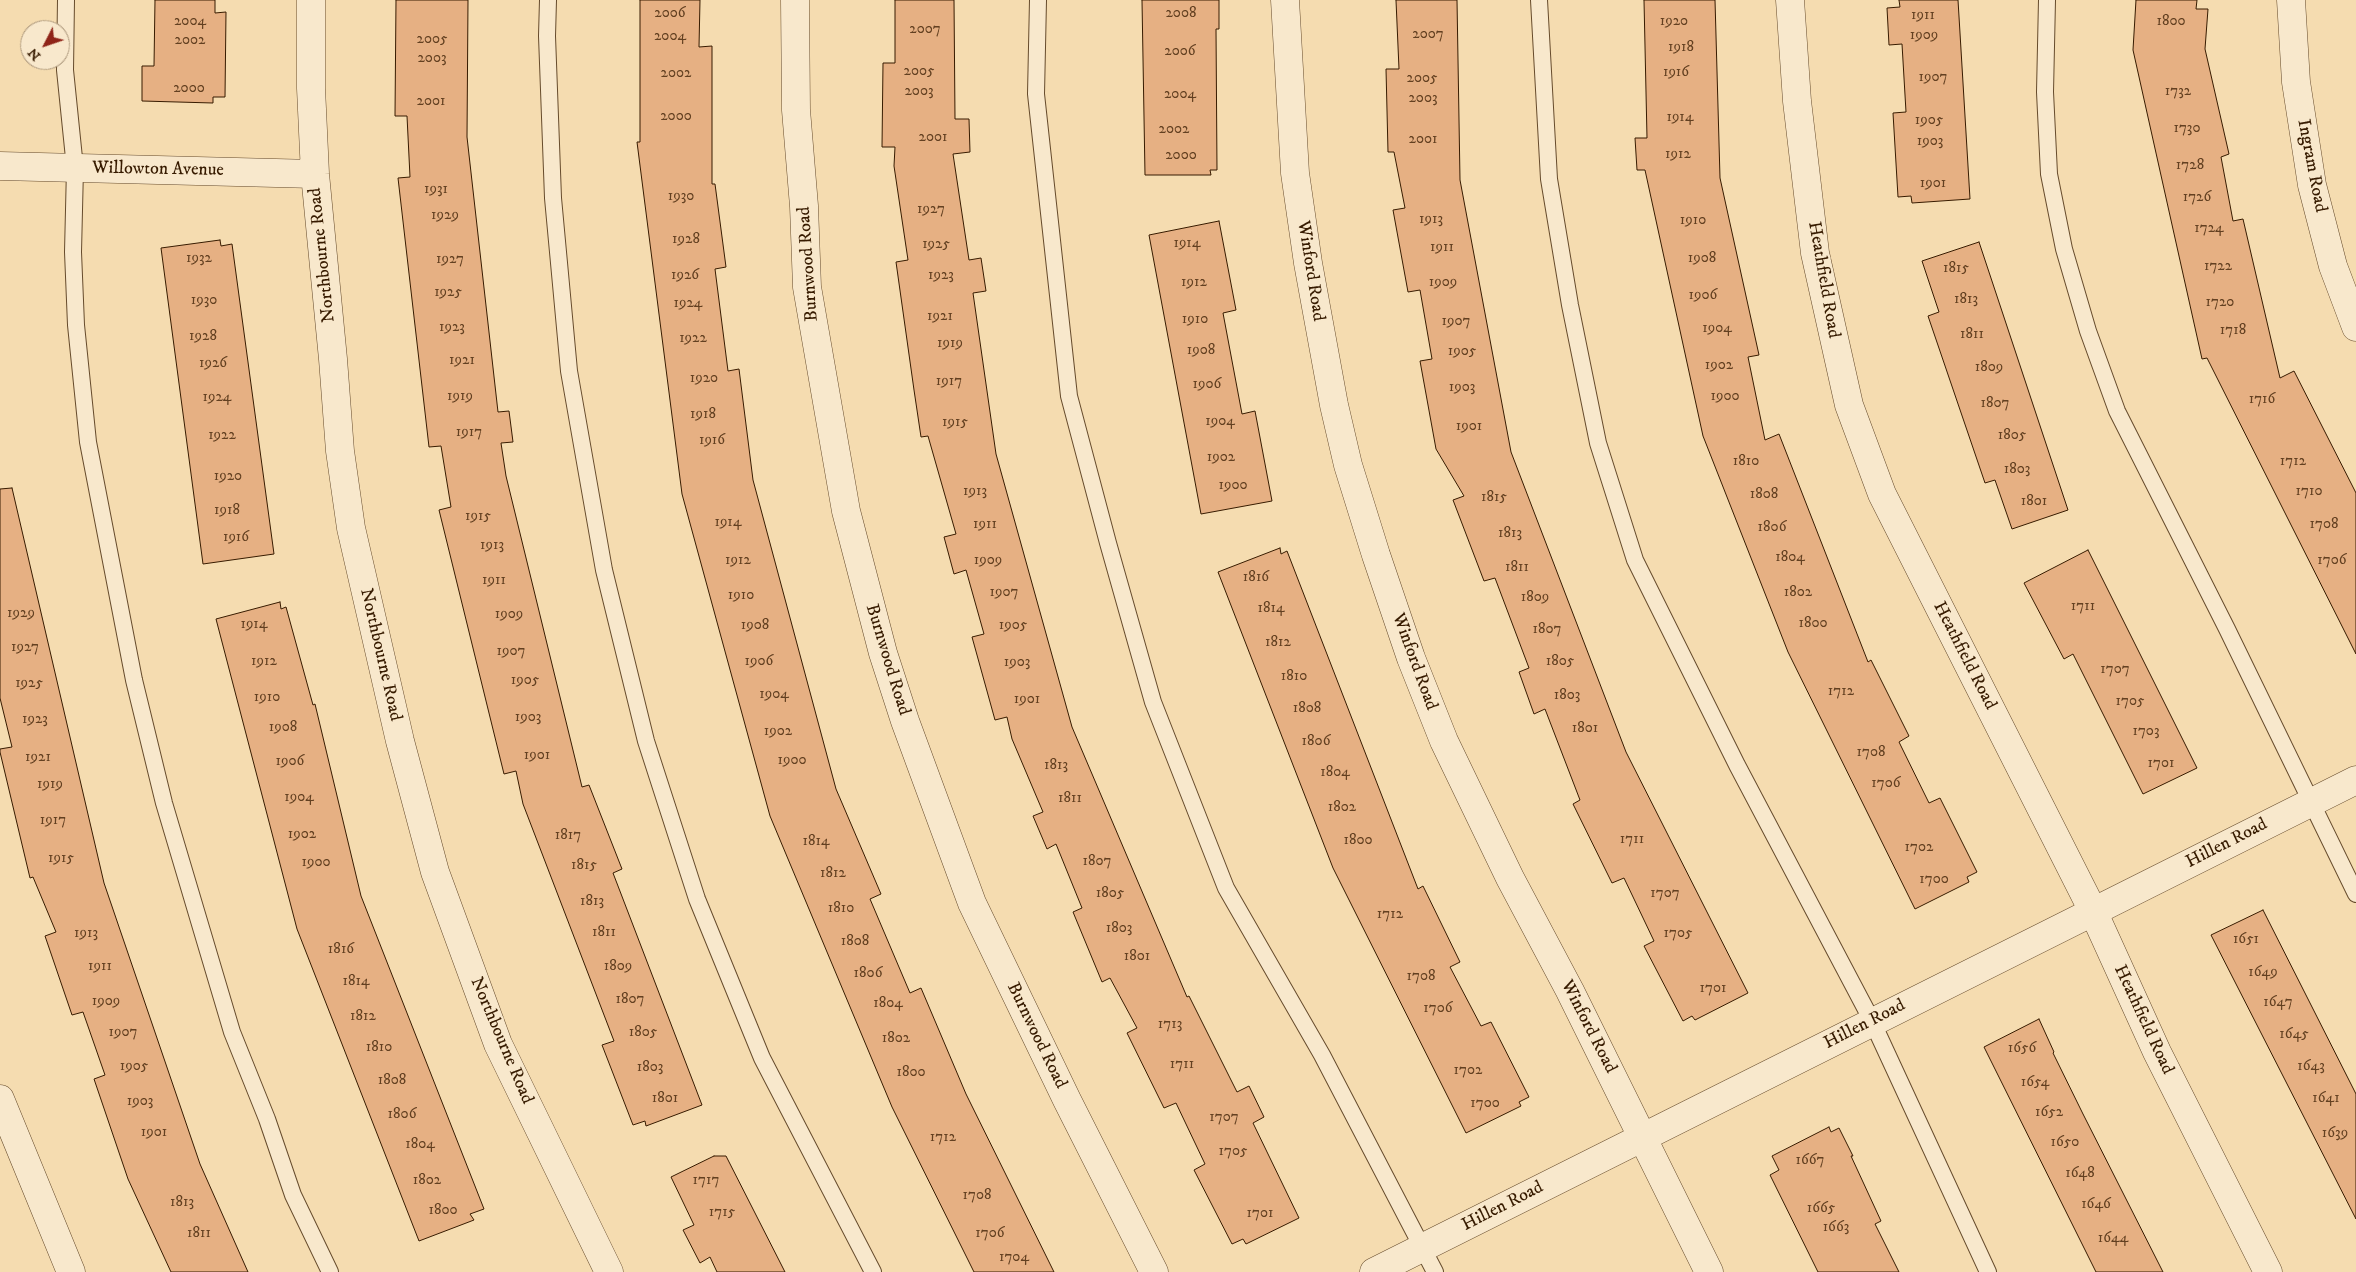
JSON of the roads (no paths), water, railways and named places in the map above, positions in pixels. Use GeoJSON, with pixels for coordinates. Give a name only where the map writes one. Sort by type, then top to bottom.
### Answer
{"type":"FeatureCollection","features":[{"type":"Feature","properties":{"kind":"street","name":"Northbourne Road"},"geometry":{"type":"LineString","coordinates":[[311,0],[311,88],[315,174],[340,451],[349,518],[410,779],[435,872],[498,1044],[610,1272]]}},
{"type":"Feature","properties":{"kind":"street","name":"Burnwood Road"},"geometry":{"type":"LineString","coordinates":[[795,0],[796,110],[804,206],[807,287],[846,511],[883,653],[905,721],[972,904],[1154,1272]]}},
{"type":"Feature","properties":{"kind":"street","name":"Winford Road"},"geometry":{"type":"LineString","coordinates":[[1285,0],[1295,173],[1308,263],[1334,405],[1348,465],[1376,555],[1411,658],[1444,741],[1510,878],[1642,1136],[1708,1272]]}},
{"type":"Feature","properties":{"kind":"street","name":"Heathfield Road"},"geometry":{"type":"LineString","coordinates":[[1790,0],[1797,101],[1815,253],[1849,405],[1882,494],[2093,911],[2157,1052],[2268,1272]]}},
{"type":"Feature","properties":{"kind":"street","name":"Ingram Road"},"geometry":{"type":"LineString","coordinates":[[2291,0],[2296,82],[2312,185],[2334,266],[2356,327]]}},
{"type":"Feature","properties":{"kind":"street","name":"Willowton Avenue"},"geometry":{"type":"LineString","coordinates":[[0,166],[315,174]]}},
{"type":"Feature","properties":{"kind":"street","name":"Hillen Road"},"geometry":{"type":"LineString","coordinates":[[1374,1272],[1642,1136],[2356,780]]}},
{"type":"Feature","properties":{"kind":"street"},"geometry":{"type":"LineString","coordinates":[[0,1099],[71,1272]]}},
{"type":"Feature","properties":{"kind":"lane"},"geometry":{"type":"LineString","coordinates":[[66,0],[65,70],[75,168],[73,252],[75,307],[88,442],[134,680],[167,812],[232,1032],[267,1119],[293,1195],[330,1272]]}},
{"type":"Feature","properties":{"kind":"lane"},"geometry":{"type":"LineString","coordinates":[[548,0],[554,198],[569,371],[604,570],[646,741],[696,899],[762,1058],[873,1272]]}},
{"type":"Feature","properties":{"kind":"lane"},"geometry":{"type":"LineString","coordinates":[[1038,0],[1036,94],[1069,396],[1153,702],[1226,888],[1322,1055],[1435,1272]]}},
{"type":"Feature","properties":{"kind":"lane"},"geometry":{"type":"LineString","coordinates":[[1539,0],[1549,179],[1570,305],[1598,443],[1635,560],[1737,765],[1872,1021],[1988,1272]]}},
{"type":"Feature","properties":{"kind":"lane"},"geometry":{"type":"LineString","coordinates":[[2047,0],[2045,92],[2049,174],[2064,249],[2088,331],[2117,411],[2312,801],[2356,894]]}}]}
